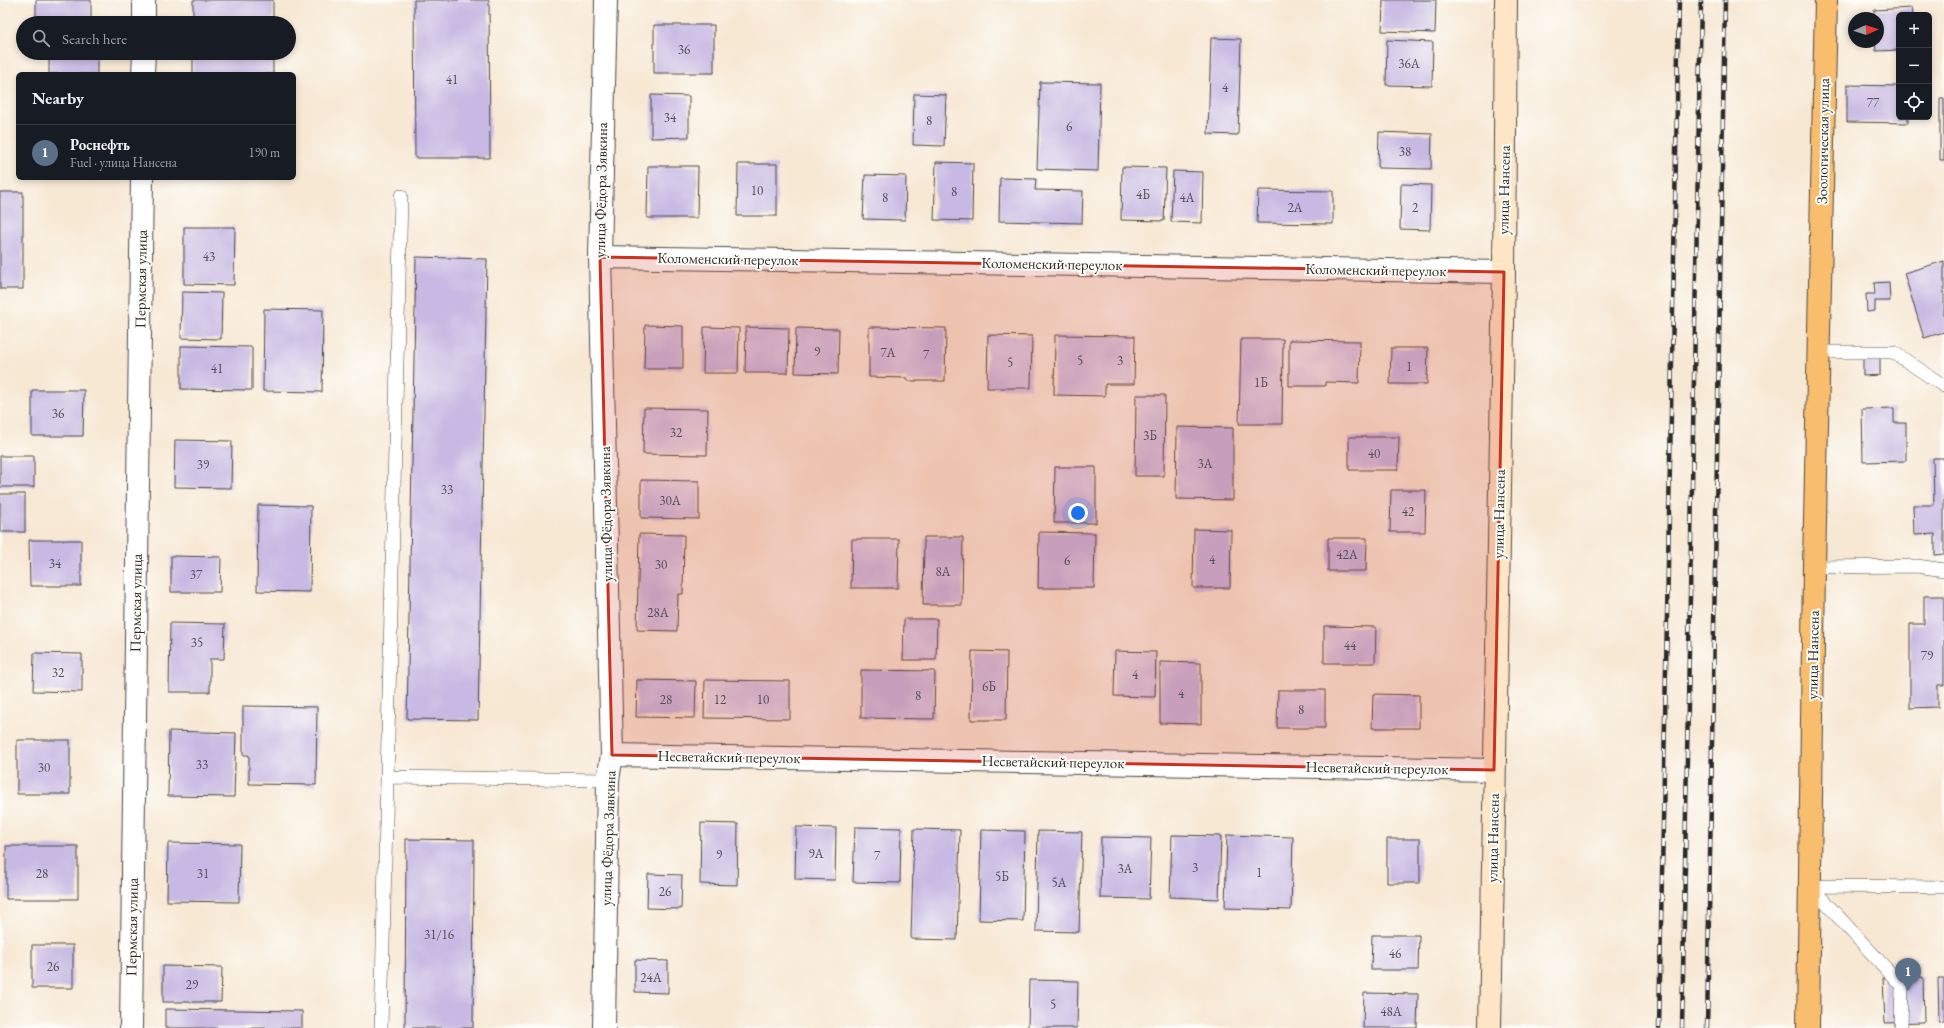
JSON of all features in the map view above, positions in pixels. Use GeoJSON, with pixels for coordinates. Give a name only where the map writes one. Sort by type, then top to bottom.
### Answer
{"type":"FeatureCollection","features":[{"type":"Feature","properties":{"kind":"main road","name":"улица Нансена"},"geometry":{"type":"LineString","coordinates":[[1490,1028],[1504,272],[1506,0]]}},
{"type":"Feature","properties":{"kind":"main road","name":"Зоологическая улица"},"geometry":{"type":"LineString","coordinates":[[1820,282],[1826,0]]}},
{"type":"Feature","properties":{"kind":"main road","name":"улица Нансена"},"geometry":{"type":"LineString","coordinates":[[1808,1028],[1814,567],[1820,282]]}},
{"type":"Feature","properties":{"kind":"street"},"geometry":{"type":"LineString","coordinates":[[144,0],[144,16]]}},
{"type":"Feature","properties":{"kind":"street","name":"улица Фёдора Зявкина"},"geometry":{"type":"LineString","coordinates":[[604,1028],[608,780],[612,755],[600,257],[606,0]]}},
{"type":"Feature","properties":{"kind":"street"},"geometry":{"type":"LineString","coordinates":[[143,72],[144,60]]}},
{"type":"Feature","properties":{"kind":"street","name":"Пермская улица"},"geometry":{"type":"LineString","coordinates":[[130,1028],[142,180]]}},
{"type":"Feature","properties":{"kind":"street","name":"Коломенский переулок"},"geometry":{"type":"LineString","coordinates":[[600,257],[1504,272]]}},
{"type":"Feature","properties":{"kind":"street","name":"Несветайский переулок"},"geometry":{"type":"LineString","coordinates":[[612,755],[1494,770]]}},
{"type":"Feature","properties":{"kind":"lane"},"geometry":{"type":"LineString","coordinates":[[381,1028],[401,196]]}},
{"type":"Feature","properties":{"kind":"lane"},"geometry":{"type":"LineString","coordinates":[[1819,352],[1893,352],[1944,386]]}},
{"type":"Feature","properties":{"kind":"lane"},"geometry":{"type":"LineString","coordinates":[[1814,567],[1917,566],[1944,570]]}},
{"type":"Feature","properties":{"kind":"lane"},"geometry":{"type":"LineString","coordinates":[[388,777],[608,780]]}},
{"type":"Feature","properties":{"kind":"lane"},"geometry":{"type":"LineString","coordinates":[[1810,886],[1944,887]]}},
{"type":"Feature","properties":{"kind":"lane"},"geometry":{"type":"LineString","coordinates":[[1810,886],[1902,986],[1901,1028]]}},
{"type":"Feature","properties":{"kind":"highlighted area"},"geometry":{"type":"Polygon","coordinates":[[[600,257],[1504,272],[1494,770],[612,755],[600,257]]]}},
{"type":"Feature","properties":{"kind":"building"},"geometry":{"type":"Polygon","coordinates":[[[36,0],[91,0],[91,16],[36,16],[36,0]]]}},
{"type":"Feature","properties":{"kind":"building"},"geometry":{"type":"Polygon","coordinates":[[[193,0],[273,0],[273,16],[193,16],[193,0]]]}},
{"type":"Feature","properties":{"kind":"building"},"geometry":{"type":"Polygon","coordinates":[[[414,0],[489,0],[490,158],[415,158],[414,0]]]}},
{"type":"Feature","properties":{"kind":"building"},"geometry":{"type":"Polygon","coordinates":[[[1383,0],[1436,0],[1435,33],[1382,31],[1383,0]]]}},
{"type":"Feature","properties":{"kind":"building"},"geometry":{"type":"Polygon","coordinates":[[[1912,8],[1913,12],[1896,12],[1896,50],[1876,51],[1876,48],[1884,48],[1884,12],[1874,12],[1874,10],[1912,8]]]}},
{"type":"Feature","properties":{"kind":"building"},"geometry":{"type":"Polygon","coordinates":[[[654,25],[714,25],[714,73],[654,73],[654,25]]]}},
{"type":"Feature","properties":{"kind":"building"},"geometry":{"type":"Polygon","coordinates":[[[1211,38],[1241,39],[1238,135],[1208,134],[1211,38]]]}},
{"type":"Feature","properties":{"kind":"building"},"geometry":{"type":"Polygon","coordinates":[[[1387,40],[1433,42],[1432,86],[1386,85],[1387,40]]]}},
{"type":"Feature","properties":{"kind":"building"},"geometry":{"type":"Polygon","coordinates":[[[49,60],[97,60],[97,72],[49,72],[49,60]]]}},
{"type":"Feature","properties":{"kind":"building"},"geometry":{"type":"Polygon","coordinates":[[[193,60],[273,60],[273,72],[193,72],[193,60]]]}},
{"type":"Feature","properties":{"kind":"building"},"geometry":{"type":"Polygon","coordinates":[[[1040,82],[1100,83],[1098,171],[1037,169],[1040,82]]]}},
{"type":"Feature","properties":{"kind":"building"},"geometry":{"type":"Polygon","coordinates":[[[1847,85],[1896,86],[1896,120],[1908,120],[1908,123],[1847,122],[1847,85]]]}},
{"type":"Feature","properties":{"kind":"building"},"geometry":{"type":"Polygon","coordinates":[[[914,94],[946,95],[944,146],[913,145],[914,94]]]}},
{"type":"Feature","properties":{"kind":"building"},"geometry":{"type":"Polygon","coordinates":[[[651,95],[689,96],[689,137],[651,138],[651,95]]]}},
{"type":"Feature","properties":{"kind":"building"},"geometry":{"type":"Polygon","coordinates":[[[1940,98],[1944,98],[1944,160],[1940,160],[1940,98]]]}},
{"type":"Feature","properties":{"kind":"building"},"geometry":{"type":"Polygon","coordinates":[[[1379,132],[1432,134],[1431,169],[1378,168],[1379,132]]]}},
{"type":"Feature","properties":{"kind":"building"},"geometry":{"type":"Polygon","coordinates":[[[936,162],[973,163],[972,221],[934,220],[936,162]]]}},
{"type":"Feature","properties":{"kind":"building"},"geometry":{"type":"Polygon","coordinates":[[[738,164],[777,164],[777,216],[737,216],[738,164]]]}},
{"type":"Feature","properties":{"kind":"building"},"geometry":{"type":"Polygon","coordinates":[[[648,166],[698,166],[697,218],[647,218],[648,166]]]}},
{"type":"Feature","properties":{"kind":"building"},"geometry":{"type":"Polygon","coordinates":[[[1122,167],[1166,168],[1164,221],[1121,220],[1122,167]]]}},
{"type":"Feature","properties":{"kind":"building"},"geometry":{"type":"Polygon","coordinates":[[[1173,171],[1203,172],[1202,223],[1171,222],[1173,171]]]}},
{"type":"Feature","properties":{"kind":"building"},"geometry":{"type":"Polygon","coordinates":[[[865,175],[906,176],[905,220],[863,219],[865,175]]]}},
{"type":"Feature","properties":{"kind":"building"},"geometry":{"type":"Polygon","coordinates":[[[1000,178],[1036,179],[1035,190],[1083,191],[1082,223],[999,221],[1000,178]]]}},
{"type":"Feature","properties":{"kind":"building"},"geometry":{"type":"Polygon","coordinates":[[[1401,184],[1431,185],[1430,230],[1400,229],[1401,184]]]}},
{"type":"Feature","properties":{"kind":"building"},"geometry":{"type":"Polygon","coordinates":[[[1258,190],[1333,191],[1333,224],[1257,223],[1258,190]]]}},
{"type":"Feature","properties":{"kind":"building"},"geometry":{"type":"Polygon","coordinates":[[[0,192],[23,192],[23,289],[0,289],[0,192]]]}},
{"type":"Feature","properties":{"kind":"building"},"geometry":{"type":"Polygon","coordinates":[[[184,227],[235,227],[234,285],[184,284],[184,227]]]}},
{"type":"Feature","properties":{"kind":"building"},"geometry":{"type":"Polygon","coordinates":[[[416,257],[487,259],[478,720],[407,719],[416,257]]]}},
{"type":"Feature","properties":{"kind":"building"},"geometry":{"type":"Polygon","coordinates":[[[1944,261],[1944,332],[1924,338],[1904,273],[1944,261]]]}},
{"type":"Feature","properties":{"kind":"building"},"geometry":{"type":"Polygon","coordinates":[[[1889,282],[1890,301],[1875,301],[1875,311],[1867,312],[1866,294],[1875,294],[1874,283],[1889,282]]]}},
{"type":"Feature","properties":{"kind":"building"},"geometry":{"type":"Polygon","coordinates":[[[182,292],[222,293],[221,339],[181,338],[182,292]]]}},
{"type":"Feature","properties":{"kind":"building"},"geometry":{"type":"Polygon","coordinates":[[[264,309],[323,310],[322,392],[263,391],[264,309]]]}},
{"type":"Feature","properties":{"kind":"building"},"geometry":{"type":"Polygon","coordinates":[[[645,325],[683,326],[683,369],[644,369],[645,325]]]}},
{"type":"Feature","properties":{"kind":"building"},"geometry":{"type":"Polygon","coordinates":[[[704,327],[739,328],[738,373],[703,373],[704,327]]]}},
{"type":"Feature","properties":{"kind":"building"},"geometry":{"type":"Polygon","coordinates":[[[746,327],[789,328],[788,373],[745,373],[746,327]]]}},
{"type":"Feature","properties":{"kind":"building"},"geometry":{"type":"Polygon","coordinates":[[[869,327],[946,328],[945,381],[907,381],[907,378],[869,377],[869,327]]]}},
{"type":"Feature","properties":{"kind":"building"},"geometry":{"type":"Polygon","coordinates":[[[796,328],[839,329],[838,374],[795,373],[796,328]]]}},
{"type":"Feature","properties":{"kind":"building"},"geometry":{"type":"Polygon","coordinates":[[[988,335],[1032,336],[1031,388],[987,388],[988,335]]]}},
{"type":"Feature","properties":{"kind":"building"},"geometry":{"type":"Polygon","coordinates":[[[1055,335],[1135,336],[1134,384],[1105,384],[1105,396],[1054,395],[1055,335]]]}},
{"type":"Feature","properties":{"kind":"building"},"geometry":{"type":"Polygon","coordinates":[[[1241,339],[1283,339],[1282,424],[1239,424],[1241,339]]]}},
{"type":"Feature","properties":{"kind":"building"},"geometry":{"type":"Polygon","coordinates":[[[1289,340],[1360,341],[1359,383],[1325,382],[1325,386],[1289,386],[1289,340]]]}},
{"type":"Feature","properties":{"kind":"building"},"geometry":{"type":"Polygon","coordinates":[[[181,346],[252,347],[252,390],[181,389],[181,346]]]}},
{"type":"Feature","properties":{"kind":"building"},"geometry":{"type":"Polygon","coordinates":[[[1391,348],[1428,348],[1427,384],[1390,384],[1391,348]]]}},
{"type":"Feature","properties":{"kind":"building"},"geometry":{"type":"Polygon","coordinates":[[[1863,353],[1880,353],[1880,375],[1863,376],[1863,353]]]}},
{"type":"Feature","properties":{"kind":"building"},"geometry":{"type":"Polygon","coordinates":[[[32,390],[84,390],[83,436],[32,436],[32,390]]]}},
{"type":"Feature","properties":{"kind":"building"},"geometry":{"type":"Polygon","coordinates":[[[1136,395],[1165,395],[1164,476],[1135,476],[1136,395]]]}},
{"type":"Feature","properties":{"kind":"building"},"geometry":{"type":"Polygon","coordinates":[[[644,408],[708,409],[707,455],[643,454],[644,408]]]}},
{"type":"Feature","properties":{"kind":"building"},"geometry":{"type":"Polygon","coordinates":[[[1894,408],[1894,423],[1906,423],[1906,461],[1863,462],[1862,409],[1894,408]]]}},
{"type":"Feature","properties":{"kind":"building"},"geometry":{"type":"Polygon","coordinates":[[[1177,427],[1233,428],[1233,500],[1176,499],[1177,427]]]}},
{"type":"Feature","properties":{"kind":"building"},"geometry":{"type":"Polygon","coordinates":[[[1349,437],[1399,437],[1398,470],[1349,470],[1349,437]]]}},
{"type":"Feature","properties":{"kind":"building"},"geometry":{"type":"Polygon","coordinates":[[[175,440],[232,441],[231,488],[174,487],[175,440]]]}},
{"type":"Feature","properties":{"kind":"building"},"geometry":{"type":"Polygon","coordinates":[[[0,456],[34,456],[34,487],[0,487],[0,456]]]}},
{"type":"Feature","properties":{"kind":"building"},"geometry":{"type":"Polygon","coordinates":[[[1933,458],[1944,458],[1944,554],[1935,555],[1935,534],[1914,535],[1913,505],[1934,505],[1933,458]]]}},
{"type":"Feature","properties":{"kind":"building"},"geometry":{"type":"Polygon","coordinates":[[[1055,467],[1096,467],[1096,523],[1054,523],[1055,467]]]}},
{"type":"Feature","properties":{"kind":"building"},"geometry":{"type":"Polygon","coordinates":[[[641,480],[699,481],[699,519],[641,518],[641,480]]]}},
{"type":"Feature","properties":{"kind":"building"},"geometry":{"type":"Polygon","coordinates":[[[1391,490],[1426,490],[1425,532],[1390,532],[1391,490]]]}},
{"type":"Feature","properties":{"kind":"building"},"geometry":{"type":"Polygon","coordinates":[[[0,494],[25,494],[25,532],[0,532],[0,494]]]}},
{"type":"Feature","properties":{"kind":"building"},"geometry":{"type":"Polygon","coordinates":[[[258,505],[311,506],[310,592],[257,591],[258,505]]]}},
{"type":"Feature","properties":{"kind":"building"},"geometry":{"type":"Polygon","coordinates":[[[1194,529],[1231,530],[1230,588],[1193,588],[1194,529]]]}},
{"type":"Feature","properties":{"kind":"building"},"geometry":{"type":"Polygon","coordinates":[[[1039,532],[1095,533],[1094,588],[1038,588],[1039,532]]]}},
{"type":"Feature","properties":{"kind":"building"},"geometry":{"type":"Polygon","coordinates":[[[639,534],[684,535],[683,594],[678,594],[677,631],[637,630],[639,534]]]}},
{"type":"Feature","properties":{"kind":"building"},"geometry":{"type":"Polygon","coordinates":[[[924,537],[963,537],[962,605],[923,605],[924,537]]]}},
{"type":"Feature","properties":{"kind":"building"},"geometry":{"type":"Polygon","coordinates":[[[1328,538],[1367,538],[1366,571],[1328,571],[1328,538]]]}},
{"type":"Feature","properties":{"kind":"building"},"geometry":{"type":"Polygon","coordinates":[[[852,539],[899,539],[898,588],[851,588],[852,539]]]}},
{"type":"Feature","properties":{"kind":"building"},"geometry":{"type":"Polygon","coordinates":[[[29,540],[81,540],[81,586],[30,586],[29,540]]]}},
{"type":"Feature","properties":{"kind":"building"},"geometry":{"type":"Polygon","coordinates":[[[171,556],[221,557],[220,592],[171,592],[171,556]]]}},
{"type":"Feature","properties":{"kind":"building"},"geometry":{"type":"Polygon","coordinates":[[[1924,596],[1944,596],[1944,685],[1938,685],[1938,707],[1910,708],[1910,624],[1924,624],[1924,596]]]}},
{"type":"Feature","properties":{"kind":"building"},"geometry":{"type":"Polygon","coordinates":[[[904,619],[937,619],[936,660],[903,660],[904,619]]]}},
{"type":"Feature","properties":{"kind":"building"},"geometry":{"type":"Polygon","coordinates":[[[170,623],[225,624],[224,659],[210,659],[210,692],[169,692],[170,623]]]}},
{"type":"Feature","properties":{"kind":"building"},"geometry":{"type":"Polygon","coordinates":[[[1324,626],[1376,627],[1375,663],[1324,663],[1324,626]]]}},
{"type":"Feature","properties":{"kind":"building"},"geometry":{"type":"Polygon","coordinates":[[[972,651],[1007,652],[1006,720],[971,720],[972,651]]]}},
{"type":"Feature","properties":{"kind":"building"},"geometry":{"type":"Polygon","coordinates":[[[1115,651],[1156,652],[1155,697],[1114,696],[1115,651]]]}},
{"type":"Feature","properties":{"kind":"building"},"geometry":{"type":"Polygon","coordinates":[[[34,653],[82,654],[82,692],[33,691],[34,653]]]}},
{"type":"Feature","properties":{"kind":"building"},"geometry":{"type":"Polygon","coordinates":[[[1160,662],[1201,663],[1201,724],[1160,723],[1160,662]]]}},
{"type":"Feature","properties":{"kind":"building"},"geometry":{"type":"Polygon","coordinates":[[[861,670],[935,671],[934,719],[861,718],[861,670]]]}},
{"type":"Feature","properties":{"kind":"building"},"geometry":{"type":"Polygon","coordinates":[[[637,680],[696,681],[695,718],[636,717],[637,680]]]}},
{"type":"Feature","properties":{"kind":"building"},"geometry":{"type":"Polygon","coordinates":[[[705,680],[790,681],[790,719],[704,718],[705,680]]]}},
{"type":"Feature","properties":{"kind":"building"},"geometry":{"type":"Polygon","coordinates":[[[1278,690],[1325,690],[1325,728],[1277,728],[1278,690]]]}},
{"type":"Feature","properties":{"kind":"building"},"geometry":{"type":"Polygon","coordinates":[[[1373,694],[1419,695],[1419,728],[1372,728],[1373,694]]]}},
{"type":"Feature","properties":{"kind":"building"},"geometry":{"type":"Polygon","coordinates":[[[243,706],[317,707],[316,785],[249,784],[249,755],[243,755],[243,706]]]}},
{"type":"Feature","properties":{"kind":"building"},"geometry":{"type":"Polygon","coordinates":[[[169,731],[236,733],[234,797],[168,796],[169,731]]]}},
{"type":"Feature","properties":{"kind":"building"},"geometry":{"type":"Polygon","coordinates":[[[17,740],[70,740],[70,794],[17,794],[17,740]]]}},
{"type":"Feature","properties":{"kind":"building"},"geometry":{"type":"Polygon","coordinates":[[[701,823],[738,824],[737,885],[700,884],[701,823]]]}},
{"type":"Feature","properties":{"kind":"building"},"geometry":{"type":"Polygon","coordinates":[[[796,827],[836,828],[835,880],[795,879],[796,827]]]}},
{"type":"Feature","properties":{"kind":"building"},"geometry":{"type":"Polygon","coordinates":[[[855,827],[901,828],[900,883],[853,882],[855,827]]]}},
{"type":"Feature","properties":{"kind":"building"},"geometry":{"type":"Polygon","coordinates":[[[914,829],[960,830],[957,940],[911,939],[914,829]]]}},
{"type":"Feature","properties":{"kind":"building"},"geometry":{"type":"Polygon","coordinates":[[[981,830],[1025,831],[1023,921],[979,920],[981,830]]]}},
{"type":"Feature","properties":{"kind":"building"},"geometry":{"type":"Polygon","coordinates":[[[1038,831],[1082,832],[1079,932],[1036,931],[1038,831]]]}},
{"type":"Feature","properties":{"kind":"building"},"geometry":{"type":"Polygon","coordinates":[[[1172,835],[1221,836],[1219,899],[1170,897],[1172,835]]]}},
{"type":"Feature","properties":{"kind":"building"},"geometry":{"type":"Polygon","coordinates":[[[1227,835],[1293,837],[1291,910],[1225,908],[1227,835]]]}},
{"type":"Feature","properties":{"kind":"building"},"geometry":{"type":"Polygon","coordinates":[[[1101,837],[1151,838],[1149,899],[1100,898],[1101,837]]]}},
{"type":"Feature","properties":{"kind":"building"},"geometry":{"type":"Polygon","coordinates":[[[406,839],[474,840],[473,1028],[405,1028],[406,839]]]}},
{"type":"Feature","properties":{"kind":"building"},"geometry":{"type":"Polygon","coordinates":[[[1387,839],[1420,839],[1420,883],[1387,883],[1387,839]]]}},
{"type":"Feature","properties":{"kind":"building"},"geometry":{"type":"Polygon","coordinates":[[[168,843],[240,844],[239,902],[167,901],[168,843]]]}},
{"type":"Feature","properties":{"kind":"building"},"geometry":{"type":"Polygon","coordinates":[[[6,846],[78,846],[78,899],[6,899],[6,846]]]}},
{"type":"Feature","properties":{"kind":"building"},"geometry":{"type":"Polygon","coordinates":[[[648,874],[682,875],[681,909],[647,908],[648,874]]]}},
{"type":"Feature","properties":{"kind":"building"},"geometry":{"type":"Polygon","coordinates":[[[1372,935],[1419,935],[1418,970],[1371,970],[1372,935]]]}},
{"type":"Feature","properties":{"kind":"building"},"geometry":{"type":"Polygon","coordinates":[[[32,945],[73,945],[73,988],[32,988],[32,945]]]}},
{"type":"Feature","properties":{"kind":"building"},"geometry":{"type":"Polygon","coordinates":[[[635,960],[668,961],[668,993],[635,992],[635,960]]]}},
{"type":"Feature","properties":{"kind":"building"},"geometry":{"type":"Polygon","coordinates":[[[163,966],[222,967],[221,1002],[163,1002],[163,966]]]}},
{"type":"Feature","properties":{"kind":"building"},"geometry":{"type":"Polygon","coordinates":[[[1923,977],[1924,1022],[1885,1023],[1883,978],[1923,977]]]}},
{"type":"Feature","properties":{"kind":"building"},"geometry":{"type":"Polygon","coordinates":[[[1938,978],[1944,978],[1944,1021],[1939,1022],[1938,978]]]}},
{"type":"Feature","properties":{"kind":"building"},"geometry":{"type":"Polygon","coordinates":[[[1029,980],[1078,981],[1077,1028],[1028,1028],[1029,980]]]}},
{"type":"Feature","properties":{"kind":"building"},"geometry":{"type":"Polygon","coordinates":[[[1364,993],[1418,994],[1417,1028],[1363,1028],[1364,993]]]}},
{"type":"Feature","properties":{"kind":"building"},"geometry":{"type":"Polygon","coordinates":[[[165,1009],[302,1011],[302,1028],[165,1028],[165,1009]]]}},
{"type":"Feature","properties":{"kind":"railway"},"geometry":{"type":"LineString","coordinates":[[1659,1028],[1679,0]]}},
{"type":"Feature","properties":{"kind":"railway"},"geometry":{"type":"LineString","coordinates":[[1682,1028],[1701,0]]}},
{"type":"Feature","properties":{"kind":"railway"},"geometry":{"type":"LineString","coordinates":[[1707,1028],[1725,0]]}},
{"type":"Feature","properties":{"kind":"place","name":"Роснефть"},"geometry":{"type":"Point","coordinates":[1908,991]}}]}
